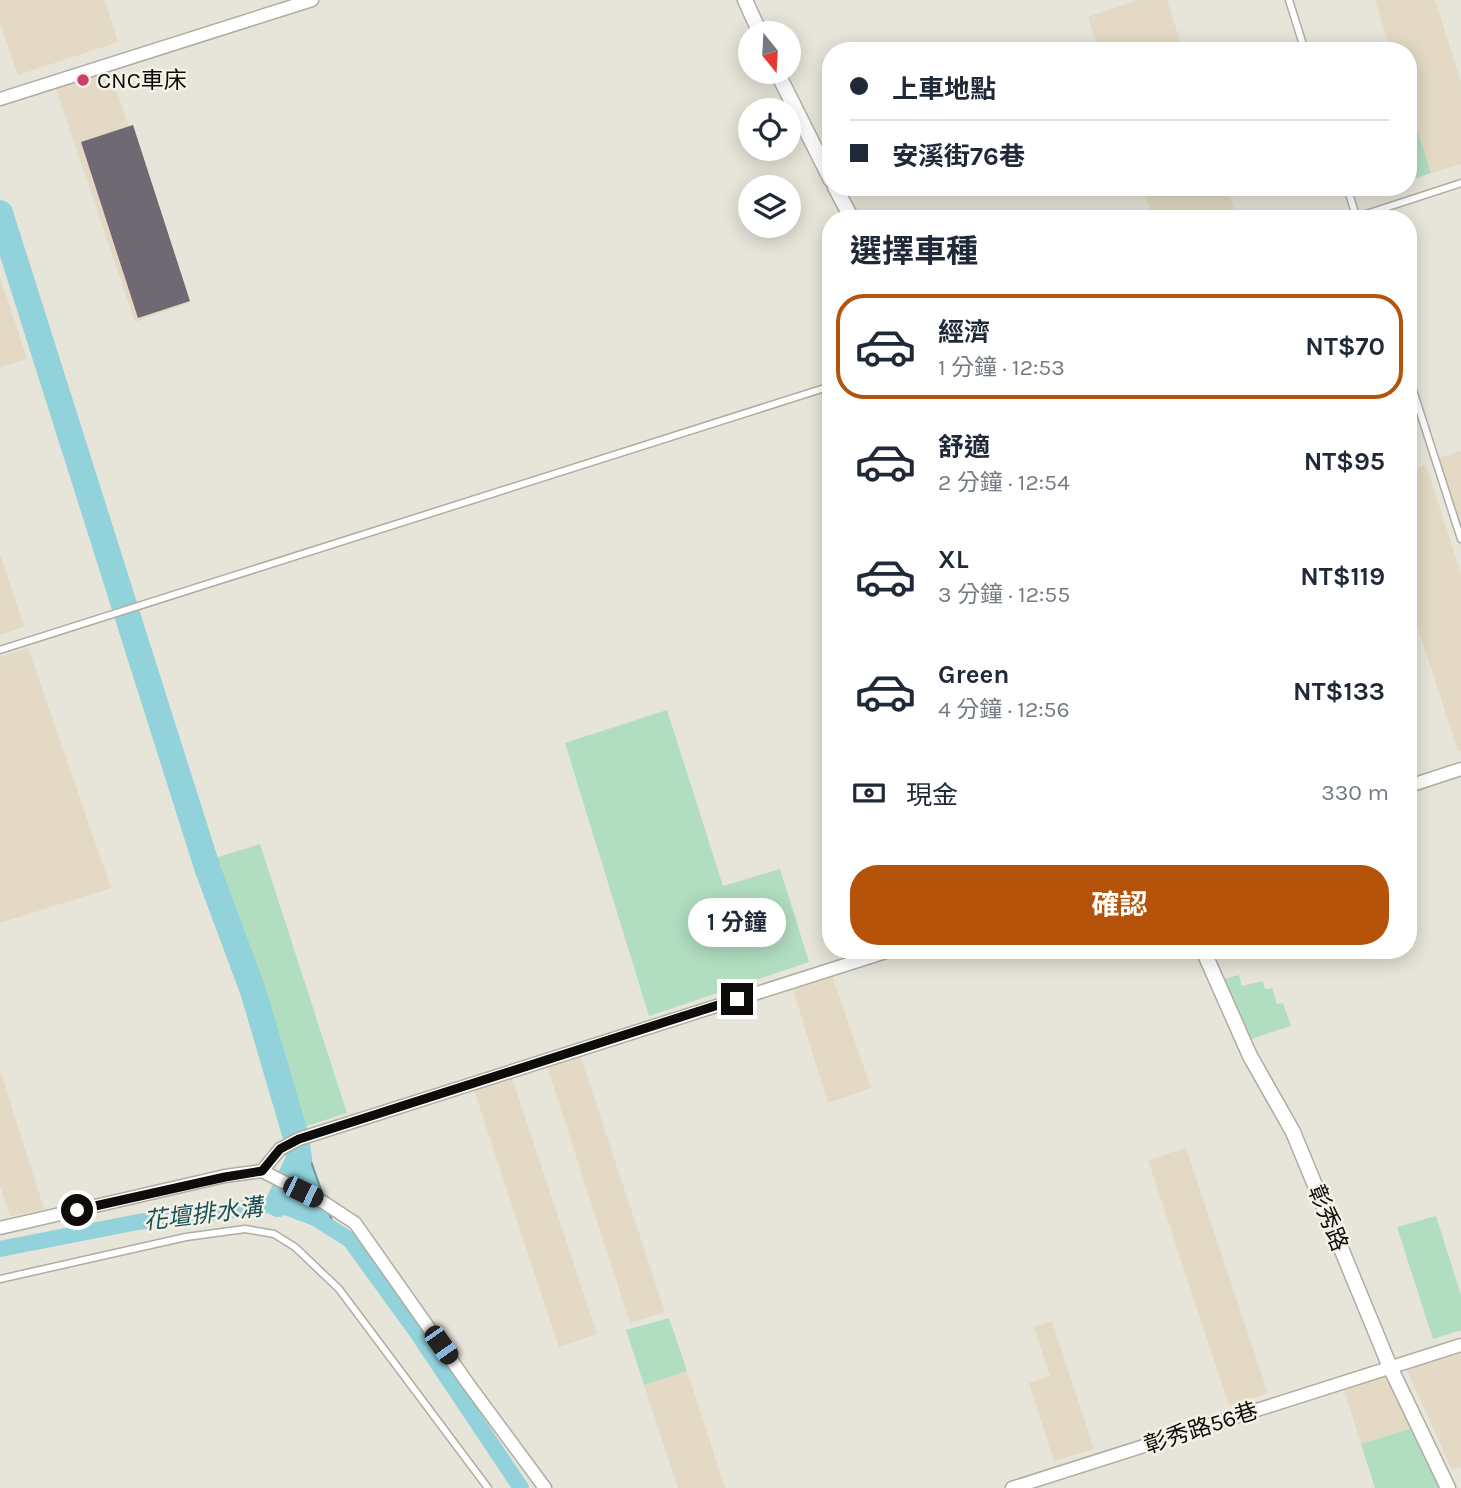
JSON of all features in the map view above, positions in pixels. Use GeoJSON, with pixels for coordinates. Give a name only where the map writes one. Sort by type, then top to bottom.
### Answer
{"type":"FeatureCollection","features":[{"type":"Feature","properties":{"kind":"street"},"geometry":{"type":"LineString","coordinates":[[0,99],[312,0]]}},
{"type":"Feature","properties":{"kind":"street"},"geometry":{"type":"LineString","coordinates":[[745,0],[755,21]]}},
{"type":"Feature","properties":{"kind":"street"},"geometry":{"type":"LineString","coordinates":[[783,84],[822,162]]}},
{"type":"Feature","properties":{"kind":"street"},"geometry":{"type":"LineString","coordinates":[[1417,783],[1461,769]]}},
{"type":"Feature","properties":{"kind":"street"},"geometry":{"type":"LineString","coordinates":[[262,1171],[280,1149],[299,1139],[864,959]]}},
{"type":"Feature","properties":{"kind":"street","name":"彰秀路"},"geometry":{"type":"LineString","coordinates":[[1207,959],[1250,1056],[1293,1132],[1390,1367],[1448,1488]]}},
{"type":"Feature","properties":{"kind":"street"},"geometry":{"type":"LineString","coordinates":[[0,1228],[262,1171],[323,1202],[355,1223],[545,1488]]}},
{"type":"Feature","properties":{"kind":"street","name":"彰秀路56巷"},"geometry":{"type":"LineString","coordinates":[[1012,1488],[1461,1345]]}},
{"type":"Feature","properties":{"kind":"lane"},"geometry":{"type":"LineString","coordinates":[[1289,0],[1301,42]]}},
{"type":"Feature","properties":{"kind":"lane"},"geometry":{"type":"LineString","coordinates":[[1379,210],[1461,183]]}},
{"type":"Feature","properties":{"kind":"lane"},"geometry":{"type":"LineString","coordinates":[[0,650],[822,389]]}},
{"type":"Feature","properties":{"kind":"lane"},"geometry":{"type":"LineString","coordinates":[[1417,403],[1461,539]]}},
{"type":"Feature","properties":{"kind":"lane"},"geometry":{"type":"LineString","coordinates":[[0,1279],[186,1237],[245,1229],[274,1234],[295,1247],[339,1289],[488,1488]]}},
{"type":"Feature","properties":{"kind":"shaded area"},"geometry":{"type":"Polygon","coordinates":[[[0,0],[105,0],[118,42],[18,75],[0,23],[0,0]]]}},
{"type":"Feature","properties":{"kind":"shaded area"},"geometry":{"type":"Polygon","coordinates":[[[1138,0],[1167,0],[1180,42],[1096,42],[1088,17],[1138,0]]]}},
{"type":"Feature","properties":{"kind":"shaded area"},"geometry":{"type":"Polygon","coordinates":[[[1375,0],[1435,0],[1461,81],[1461,164],[1431,173],[1417,129],[1417,42],[1388,42],[1375,0]]]}},
{"type":"Feature","properties":{"kind":"shaded area"},"geometry":{"type":"Polygon","coordinates":[[[107,63],[189,303],[135,322],[53,80],[107,63]]]}},
{"type":"Feature","properties":{"kind":"shaded area"},"geometry":{"type":"Polygon","coordinates":[[[1146,196],[1230,196],[1234,210],[1150,210],[1146,196]]]}},
{"type":"Feature","properties":{"kind":"shaded area"},"geometry":{"type":"Polygon","coordinates":[[[0,277],[27,359],[0,367],[0,277]]]}},
{"type":"Feature","properties":{"kind":"shaded area"},"geometry":{"type":"Polygon","coordinates":[[[1461,451],[1461,548],[1432,460],[1461,451]]]}},
{"type":"Feature","properties":{"kind":"shaded area"},"geometry":{"type":"Polygon","coordinates":[[[1426,465],[1461,574],[1461,750],[1458,751],[1417,625],[1417,468],[1426,465]]]}},
{"type":"Feature","properties":{"kind":"shaded area"},"geometry":{"type":"Polygon","coordinates":[[[0,554],[24,627],[0,635],[0,554]]]}},
{"type":"Feature","properties":{"kind":"shaded area"},"geometry":{"type":"Polygon","coordinates":[[[28,648],[111,888],[0,923],[0,657],[28,648]]]}},
{"type":"Feature","properties":{"kind":"shaded area"},"geometry":{"type":"Polygon","coordinates":[[[830,970],[871,1088],[828,1103],[791,983],[830,970]]]}},
{"type":"Feature","properties":{"kind":"shaded area"},"geometry":{"type":"Polygon","coordinates":[[[579,1052],[665,1312],[630,1323],[546,1063],[579,1052]]]}},
{"type":"Feature","properties":{"kind":"shaded area"},"geometry":{"type":"Polygon","coordinates":[[[0,1070],[44,1209],[10,1216],[0,1185],[0,1070]]]}},
{"type":"Feature","properties":{"kind":"shaded area"},"geometry":{"type":"Polygon","coordinates":[[[511,1075],[597,1334],[559,1347],[473,1087],[511,1075]]]}},
{"type":"Feature","properties":{"kind":"shaded area"},"geometry":{"type":"Polygon","coordinates":[[[1186,1148],[1268,1393],[1229,1405],[1148,1160],[1186,1148]]]}},
{"type":"Feature","properties":{"kind":"shaded area"},"geometry":{"type":"Polygon","coordinates":[[[1052,1321],[1094,1449],[1054,1461],[1029,1383],[1050,1376],[1034,1327],[1052,1321]]]}},
{"type":"Feature","properties":{"kind":"shaded area"},"geometry":{"type":"Polygon","coordinates":[[[1461,1344],[1461,1467],[1452,1470],[1406,1368],[1461,1344]]]}},
{"type":"Feature","properties":{"kind":"shaded area"},"geometry":{"type":"Polygon","coordinates":[[[1388,1370],[1416,1427],[1361,1444],[1342,1384],[1388,1370]]]}},
{"type":"Feature","properties":{"kind":"shaded area"},"geometry":{"type":"Polygon","coordinates":[[[687,1371],[725,1488],[678,1488],[644,1385],[687,1371]]]}},
{"type":"Feature","properties":{"kind":"green space"},"geometry":{"type":"Polygon","coordinates":[[[1417,129],[1431,173],[1417,178],[1417,129]]]}},
{"type":"Feature","properties":{"kind":"green space"},"geometry":{"type":"Polygon","coordinates":[[[667,710],[723,886],[780,869],[809,962],[649,1016],[565,743],[667,710]]]}},
{"type":"Feature","properties":{"kind":"green space"},"geometry":{"type":"Polygon","coordinates":[[[260,844],[347,1113],[297,1129],[209,860],[260,844]]]}},
{"type":"Feature","properties":{"kind":"green space"},"geometry":{"type":"Polygon","coordinates":[[[1239,975],[1242,986],[1263,981],[1265,989],[1272,988],[1277,1004],[1283,1003],[1291,1026],[1244,1041],[1217,981],[1239,975]]]}},
{"type":"Feature","properties":{"kind":"green space"},"geometry":{"type":"Polygon","coordinates":[[[1436,1216],[1461,1295],[1461,1330],[1433,1339],[1397,1227],[1436,1216]]]}},
{"type":"Feature","properties":{"kind":"green space"},"geometry":{"type":"Polygon","coordinates":[[[669,1318],[687,1371],[644,1385],[626,1330],[669,1318]]]}},
{"type":"Feature","properties":{"kind":"green space"},"geometry":{"type":"Polygon","coordinates":[[[1416,1427],[1445,1488],[1375,1488],[1361,1444],[1416,1427]]]}},
{"type":"Feature","properties":{"kind":"water"},"geometry":{"type":"Polygon","coordinates":[[[302,1136],[336,1232],[348,1247],[315,1218],[278,1204],[299,1159],[296,1137],[302,1136]]]}},
{"type":"Feature","properties":{"kind":"building"},"geometry":{"type":"Polygon","coordinates":[[[133,125],[190,301],[138,318],[81,142],[133,125]]]}},
{"type":"Feature","properties":{"kind":"waterway"},"geometry":{"type":"LineString","coordinates":[[0,213],[208,870],[253,991],[296,1137],[299,1159],[278,1204]]}},
{"type":"Feature","properties":{"kind":"waterway","name":"花壇排水溝"},"geometry":{"type":"LineString","coordinates":[[0,1249],[138,1222],[278,1204],[315,1218],[350,1240],[416,1331],[521,1488]]}},
{"type":"Feature","properties":{"kind":"place","name":"CNC車床"},"geometry":{"type":"Point","coordinates":[83,80]}},
{"type":"Feature","properties":{"kind":"route"},"geometry":{"type":"LineString","coordinates":[[77,1210],[262,1171],[280,1149],[299,1139],[737,999]]}}]}
